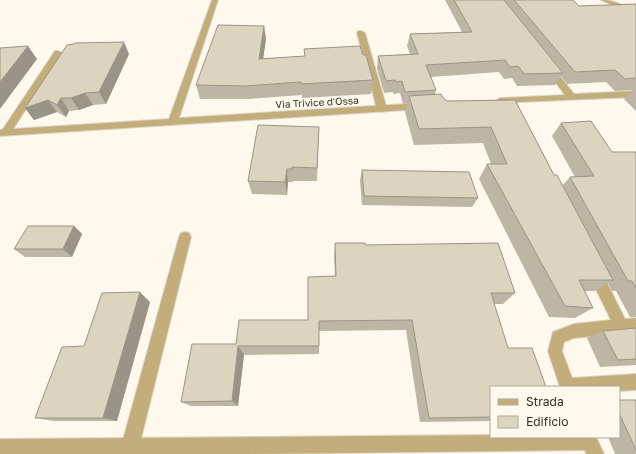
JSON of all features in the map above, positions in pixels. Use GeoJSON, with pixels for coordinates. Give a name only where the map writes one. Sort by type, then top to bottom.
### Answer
{"type":"FeatureCollection","features":[{"type":"Feature","properties":{"kind":"street"},"geometry":{"type":"LineString","coordinates":[[173,122],[215,0]]}},
{"type":"Feature","properties":{"kind":"street"},"geometry":{"type":"LineString","coordinates":[[604,0],[622,7],[636,17]]}},
{"type":"Feature","properties":{"kind":"street"},"geometry":{"type":"LineString","coordinates":[[361,33],[382,109]]}},
{"type":"Feature","properties":{"kind":"street"},"geometry":{"type":"LineString","coordinates":[[3,132],[58,53]]}},
{"type":"Feature","properties":{"kind":"street"},"geometry":{"type":"LineString","coordinates":[[543,60],[571,98]]}},
{"type":"Feature","properties":{"kind":"street"},"geometry":{"type":"LineString","coordinates":[[490,102],[636,94]]}},
{"type":"Feature","properties":{"kind":"street"},"geometry":{"type":"LineString","coordinates":[[507,101],[514,115]]}},
{"type":"Feature","properties":{"kind":"street","name":"Via Trivice d'Ossa"},"geometry":{"type":"LineString","coordinates":[[3,132],[435,105]]}},
{"type":"Feature","properties":{"kind":"street"},"geometry":{"type":"LineString","coordinates":[[130,447],[185,237]]}},
{"type":"Feature","properties":{"kind":"street"},"geometry":{"type":"LineString","coordinates":[[590,263],[622,327]]}},
{"type":"Feature","properties":{"kind":"street"},"geometry":{"type":"LineString","coordinates":[[636,325],[574,331],[558,337],[555,351],[568,386],[636,382]]}},
{"type":"Feature","properties":{"kind":"street"},"geometry":{"type":"LineString","coordinates":[[0,448],[591,444]]}},
{"type":"Feature","properties":{"kind":"building"},"geometry":{"type":"Polygon","coordinates":[[[454,0],[504,0],[563,73],[524,74],[518,66],[510,67],[505,60],[426,65],[436,90],[405,92],[402,81],[386,81],[378,56],[418,54],[410,34],[472,32],[454,0]]]}},
{"type":"Feature","properties":{"kind":"building"},"geometry":{"type":"Polygon","coordinates":[[[514,0],[573,0],[579,6],[636,4],[636,78],[625,79],[615,70],[575,72],[514,0]]]}},
{"type":"Feature","properties":{"kind":"building"},"geometry":{"type":"Polygon","coordinates":[[[218,25],[264,26],[259,59],[305,56],[304,49],[360,46],[363,55],[366,55],[373,80],[301,84],[301,82],[245,86],[196,85],[218,25]]]}},
{"type":"Feature","properties":{"kind":"building"},"geometry":{"type":"Polygon","coordinates":[[[124,42],[99,92],[85,93],[71,98],[61,98],[57,105],[48,100],[25,108],[67,45],[75,43],[124,42]]]}},
{"type":"Feature","properties":{"kind":"building"},"geometry":{"type":"Polygon","coordinates":[[[28,46],[0,82],[0,48],[28,46]]]}},
{"type":"Feature","properties":{"kind":"building"},"geometry":{"type":"Polygon","coordinates":[[[441,94],[447,101],[515,100],[554,175],[557,175],[613,280],[579,280],[593,308],[565,306],[487,164],[507,164],[491,127],[419,129],[409,96],[441,94]]]}},
{"type":"Feature","properties":{"kind":"building"},"geometry":{"type":"Polygon","coordinates":[[[591,121],[612,152],[636,152],[636,288],[632,281],[628,281],[570,177],[594,176],[561,123],[591,121]]]}},
{"type":"Feature","properties":{"kind":"building"},"geometry":{"type":"Polygon","coordinates":[[[258,125],[319,127],[317,168],[292,167],[292,169],[287,169],[285,182],[248,181],[258,125]]]}},
{"type":"Feature","properties":{"kind":"building"},"geometry":{"type":"Polygon","coordinates":[[[362,170],[469,172],[478,198],[364,196],[362,170]]]}},
{"type":"Feature","properties":{"kind":"building"},"geometry":{"type":"Polygon","coordinates":[[[28,226],[74,226],[63,249],[14,249],[28,226]]]}},
{"type":"Feature","properties":{"kind":"building"},"geometry":{"type":"Polygon","coordinates":[[[335,243],[365,243],[365,245],[498,243],[515,293],[491,293],[508,348],[532,348],[546,386],[490,386],[490,417],[429,418],[412,320],[319,321],[319,346],[238,346],[232,401],[181,402],[192,344],[236,344],[239,320],[308,320],[308,277],[336,276],[335,243]]]}},
{"type":"Feature","properties":{"kind":"building"},"geometry":{"type":"Polygon","coordinates":[[[140,292],[103,418],[35,418],[62,347],[84,346],[102,293],[140,292]]]}},
{"type":"Feature","properties":{"kind":"building"},"geometry":{"type":"Polygon","coordinates":[[[636,328],[636,359],[618,360],[603,331],[636,328]]]}},
{"type":"Feature","properties":{"kind":"building"},"geometry":{"type":"Polygon","coordinates":[[[620,400],[636,400],[636,450],[620,415],[620,400]]]}}]}
